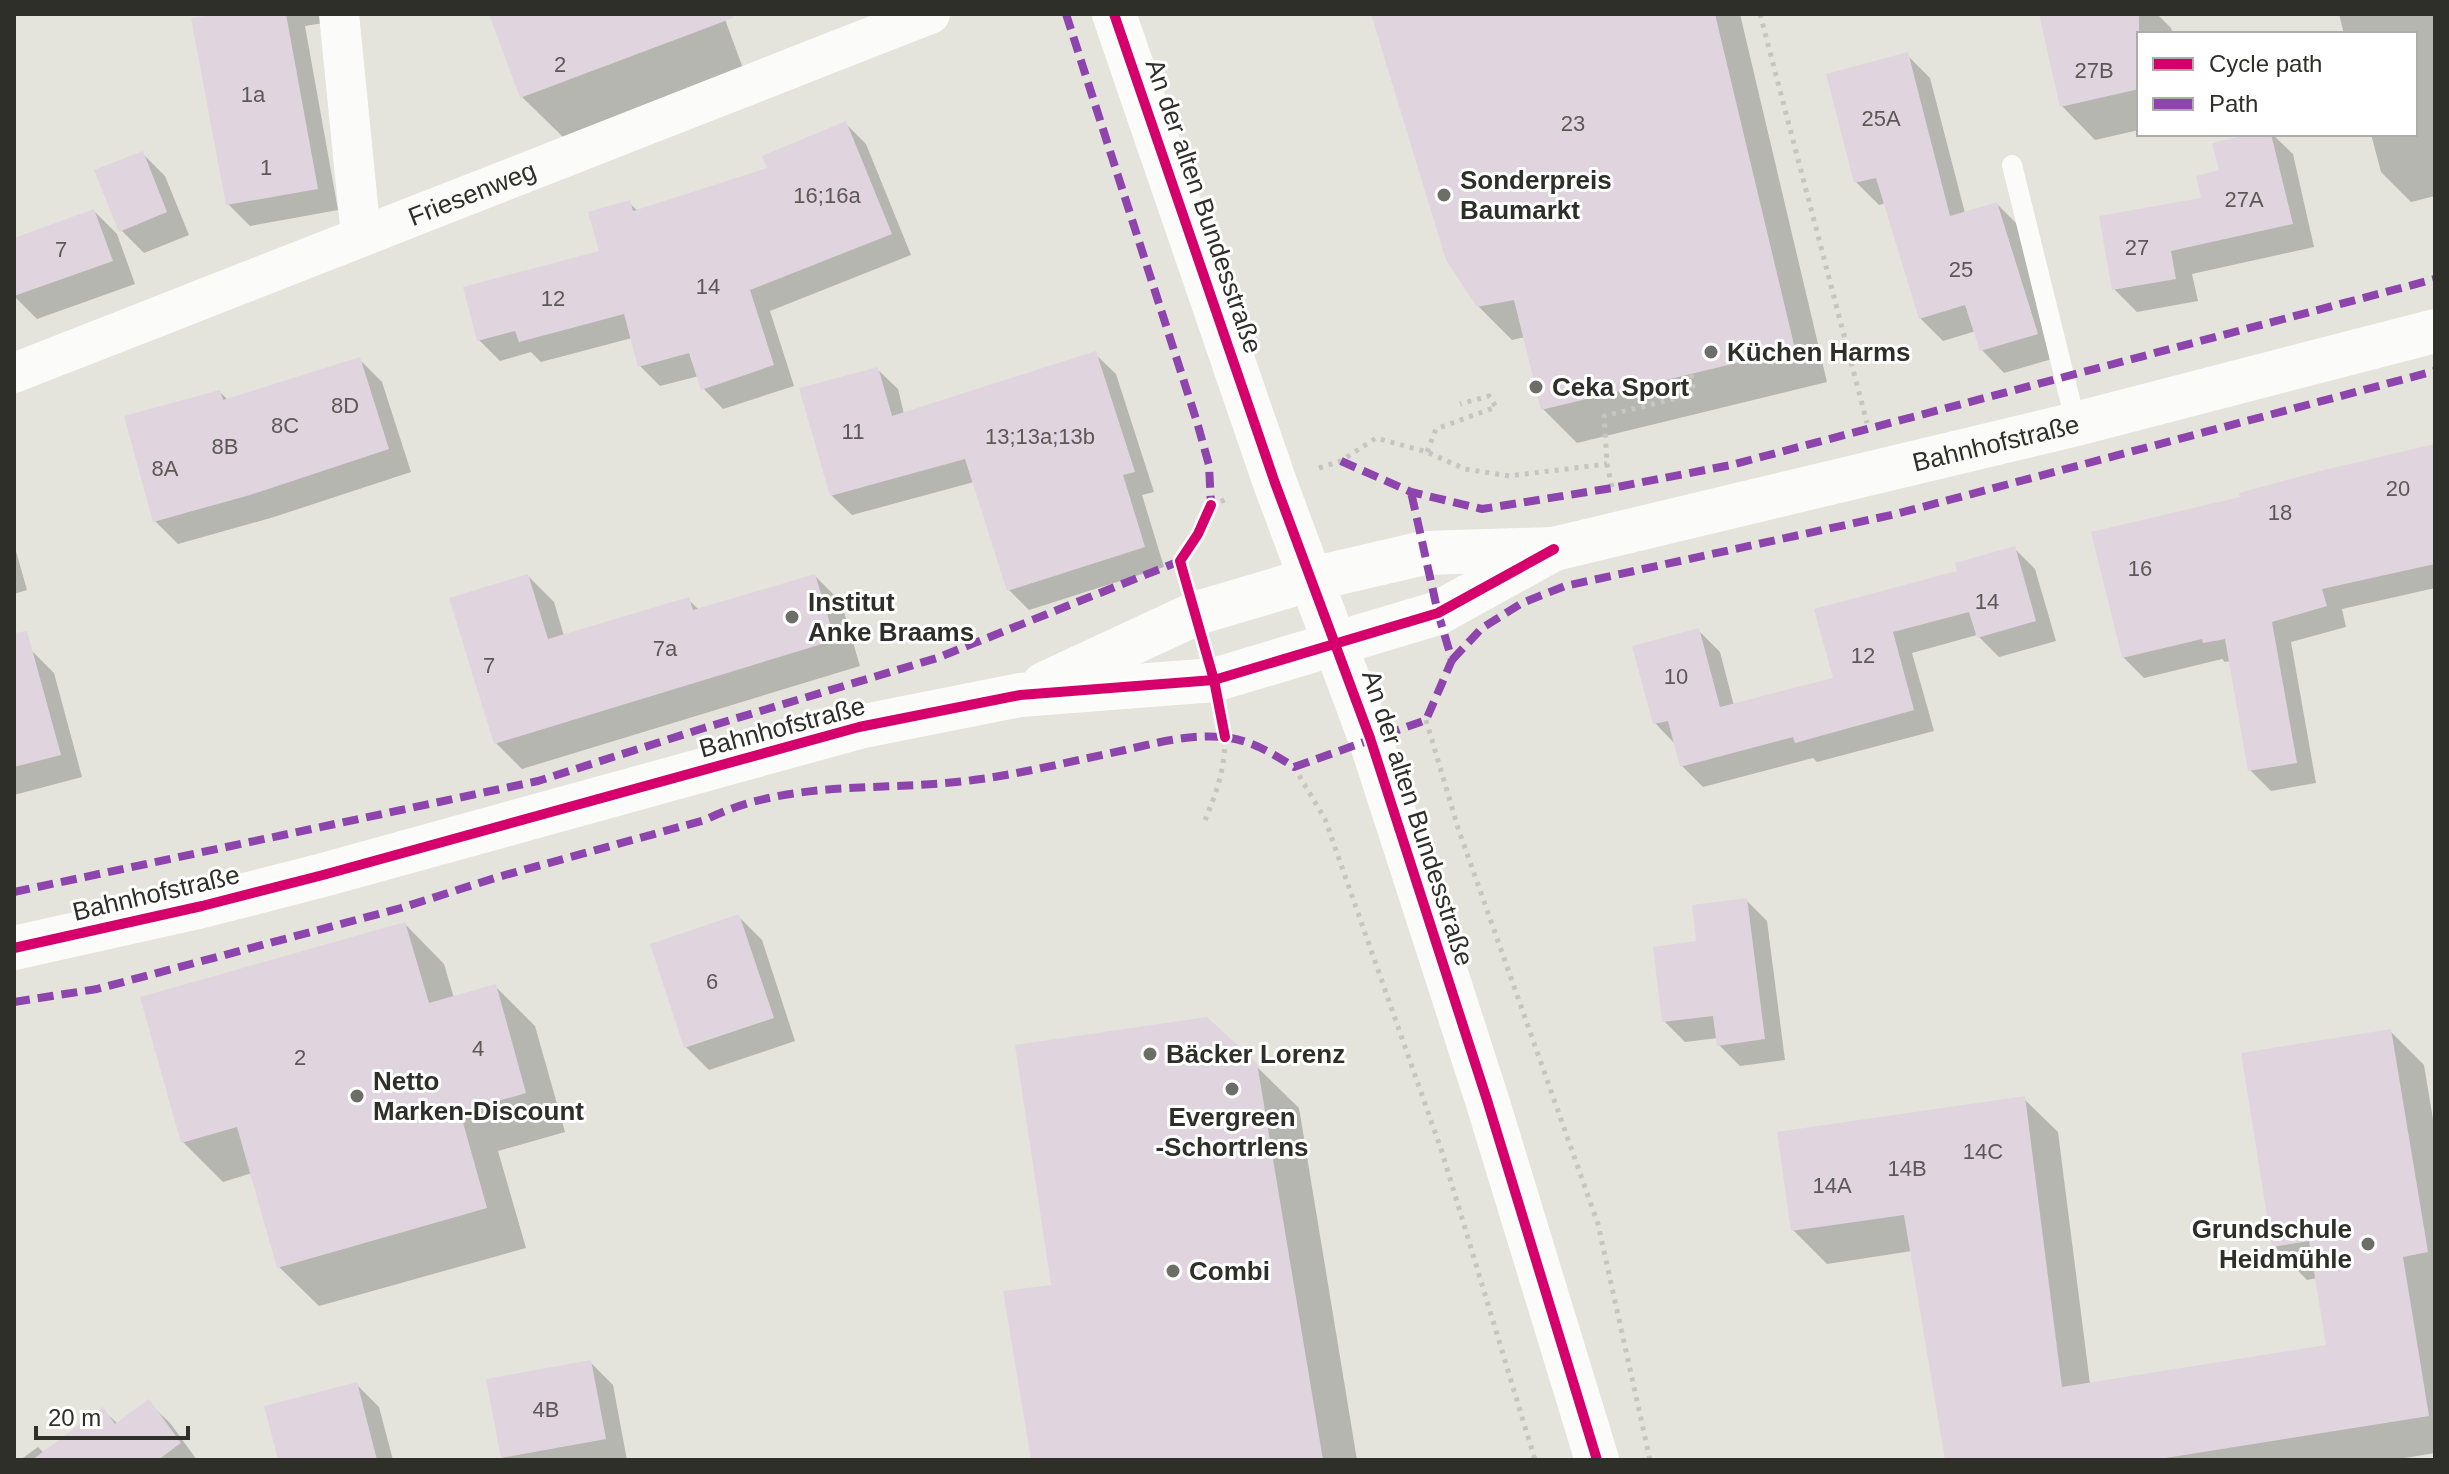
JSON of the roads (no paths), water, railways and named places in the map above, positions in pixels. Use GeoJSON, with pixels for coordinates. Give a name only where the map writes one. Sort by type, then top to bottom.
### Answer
{"type":"FeatureCollection","features":[{"type":"Feature","properties":{"kind":"street"},"geometry":{"type":"LineString","coordinates":[[339,14],[361,236]]}},
{"type":"Feature","properties":{"kind":"street","name":"Friesenweg"},"geometry":{"type":"LineString","coordinates":[[14,373],[930,14]]}},
{"type":"Feature","properties":{"kind":"street","name":"An der alten Bundesstraße"},"geometry":{"type":"LineString","coordinates":[[1114,14],[1275,483],[1370,738],[1487,1100],[1597,1460]]}},
{"type":"Feature","properties":{"kind":"street","name":"Bahnhofstraße"},"geometry":{"type":"LineString","coordinates":[[1020,695],[1197,613],[1312,579],[1424,553],[1554,549],[2076,424],[2435,331]]}},
{"type":"Feature","properties":{"kind":"street","name":"Bahnhofstraße"},"geometry":{"type":"LineString","coordinates":[[14,948],[293,883],[859,727],[1020,695],[1214,680],[1438,613],[1554,549]]}},
{"type":"Feature","properties":{"kind":"lane"},"geometry":{"type":"LineString","coordinates":[[2012,165],[2076,424]]}},
{"type":"Feature","properties":{"kind":"place","name":"Sonderpreis Baumarkt"},"geometry":{"type":"Point","coordinates":[1444,195]}},
{"type":"Feature","properties":{"kind":"place","name":"Küchen Harms"},"geometry":{"type":"Point","coordinates":[1711,352]}},
{"type":"Feature","properties":{"kind":"place","name":"Ceka Sport"},"geometry":{"type":"Point","coordinates":[1536,387]}},
{"type":"Feature","properties":{"kind":"place","name":"Institut Anke Braams"},"geometry":{"type":"Point","coordinates":[792,617]}},
{"type":"Feature","properties":{"kind":"place","name":"Bäcker Lorenz"},"geometry":{"type":"Point","coordinates":[1150,1054]}},
{"type":"Feature","properties":{"kind":"place","name":"Evergreen -Schortrlens"},"geometry":{"type":"Point","coordinates":[1232,1089]}},
{"type":"Feature","properties":{"kind":"place","name":"Netto Marken-Discount"},"geometry":{"type":"Point","coordinates":[357,1096]}},
{"type":"Feature","properties":{"kind":"place","name":"Grundschule Heidmühle"},"geometry":{"type":"Point","coordinates":[2368,1244]}},
{"type":"Feature","properties":{"kind":"place","name":"Combi"},"geometry":{"type":"Point","coordinates":[1173,1271]}}]}
